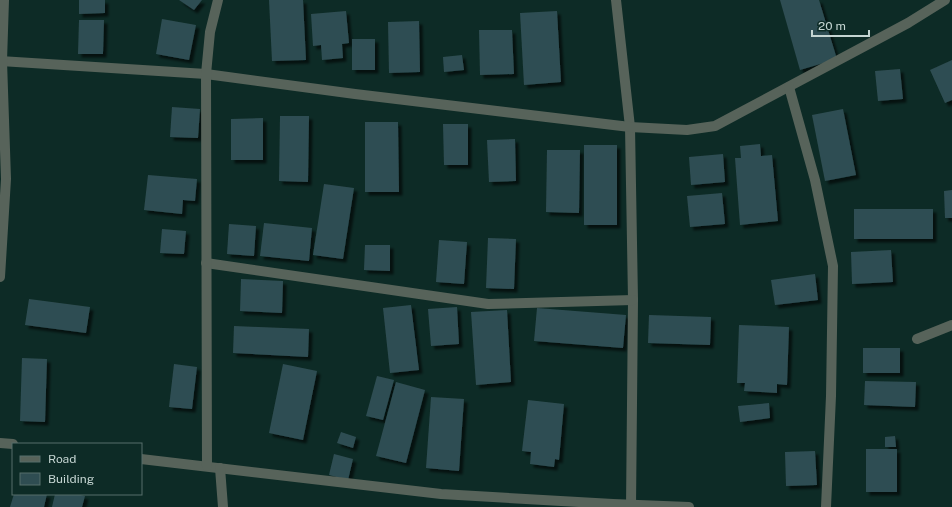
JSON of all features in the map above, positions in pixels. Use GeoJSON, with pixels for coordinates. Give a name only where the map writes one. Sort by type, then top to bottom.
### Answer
{"type":"FeatureCollection","features":[{"type":"Feature","properties":{"kind":"street"},"geometry":{"type":"LineString","coordinates":[[0,277],[6,179],[1,61],[4,0]]}},
{"type":"Feature","properties":{"kind":"street"},"geometry":{"type":"LineString","coordinates":[[206,466],[206,74],[210,32],[218,0]]}},
{"type":"Feature","properties":{"kind":"street"},"geometry":{"type":"LineString","coordinates":[[616,0],[630,127],[633,300],[631,506]]}},
{"type":"Feature","properties":{"kind":"street"},"geometry":{"type":"LineString","coordinates":[[1,61],[206,74],[362,95],[630,127],[687,130],[715,126],[908,23],[945,0]]}},
{"type":"Feature","properties":{"kind":"street"},"geometry":{"type":"LineString","coordinates":[[789,87],[815,180],[833,266],[831,396],[826,507]]}},
{"type":"Feature","properties":{"kind":"street"},"geometry":{"type":"LineString","coordinates":[[206,263],[488,304],[633,300]]}},
{"type":"Feature","properties":{"kind":"street"},"geometry":{"type":"LineString","coordinates":[[917,339],[952,325]]}},
{"type":"Feature","properties":{"kind":"street"},"geometry":{"type":"LineString","coordinates":[[0,443],[12,444]]}},
{"type":"Feature","properties":{"kind":"street"},"geometry":{"type":"LineString","coordinates":[[142,459],[441,494],[631,506],[689,507]]}},
{"type":"Feature","properties":{"kind":"street"},"geometry":{"type":"LineString","coordinates":[[220,468],[223,507]]}},
{"type":"Feature","properties":{"kind":"building"},"geometry":{"type":"Polygon","coordinates":[[[79,0],[105,0],[105,13],[79,14],[79,0]]]}},
{"type":"Feature","properties":{"kind":"building"},"geometry":{"type":"Polygon","coordinates":[[[179,0],[202,0],[194,10],[179,0]]]}},
{"type":"Feature","properties":{"kind":"building"},"geometry":{"type":"Polygon","coordinates":[[[269,0],[303,0],[306,60],[272,61],[269,0]]]}},
{"type":"Feature","properties":{"kind":"building"},"geometry":{"type":"Polygon","coordinates":[[[780,0],[819,0],[837,59],[800,70],[780,0]]]}},
{"type":"Feature","properties":{"kind":"building"},"geometry":{"type":"Polygon","coordinates":[[[346,11],[349,43],[342,44],[343,58],[322,60],[321,45],[313,46],[311,14],[346,11]]]}},
{"type":"Feature","properties":{"kind":"building"},"geometry":{"type":"Polygon","coordinates":[[[557,11],[561,82],[524,85],[520,13],[557,11]]]}},
{"type":"Feature","properties":{"kind":"building"},"geometry":{"type":"Polygon","coordinates":[[[162,19],[196,25],[189,60],[156,54],[162,19]]]}},
{"type":"Feature","properties":{"kind":"building"},"geometry":{"type":"Polygon","coordinates":[[[79,20],[104,20],[103,54],[78,54],[79,20]]]}},
{"type":"Feature","properties":{"kind":"building"},"geometry":{"type":"Polygon","coordinates":[[[419,21],[420,72],[389,73],[388,22],[419,21]]]}},
{"type":"Feature","properties":{"kind":"building"},"geometry":{"type":"Polygon","coordinates":[[[479,30],[512,30],[514,74],[480,75],[479,30]]]}},
{"type":"Feature","properties":{"kind":"building"},"geometry":{"type":"Polygon","coordinates":[[[352,39],[375,39],[375,70],[352,70],[352,39]]]}},
{"type":"Feature","properties":{"kind":"building"},"geometry":{"type":"Polygon","coordinates":[[[462,55],[464,70],[444,72],[443,57],[462,55]]]}},
{"type":"Feature","properties":{"kind":"building"},"geometry":{"type":"Polygon","coordinates":[[[952,60],[952,100],[945,103],[930,70],[952,60]]]}},
{"type":"Feature","properties":{"kind":"building"},"geometry":{"type":"Polygon","coordinates":[[[900,69],[903,99],[878,101],[875,71],[900,69]]]}},
{"type":"Feature","properties":{"kind":"building"},"geometry":{"type":"Polygon","coordinates":[[[172,107],[200,109],[198,138],[170,137],[172,107]]]}},
{"type":"Feature","properties":{"kind":"building"},"geometry":{"type":"Polygon","coordinates":[[[843,109],[856,175],[825,181],[812,115],[843,109]]]}},
{"type":"Feature","properties":{"kind":"building"},"geometry":{"type":"Polygon","coordinates":[[[280,116],[309,116],[308,182],[279,181],[280,116]]]}},
{"type":"Feature","properties":{"kind":"building"},"geometry":{"type":"Polygon","coordinates":[[[263,118],[263,160],[231,160],[231,119],[263,118]]]}},
{"type":"Feature","properties":{"kind":"building"},"geometry":{"type":"Polygon","coordinates":[[[365,122],[398,122],[399,192],[365,192],[365,122]]]}},
{"type":"Feature","properties":{"kind":"building"},"geometry":{"type":"Polygon","coordinates":[[[443,124],[468,124],[468,165],[444,165],[443,124]]]}},
{"type":"Feature","properties":{"kind":"building"},"geometry":{"type":"Polygon","coordinates":[[[515,139],[516,181],[489,182],[487,140],[515,139]]]}},
{"type":"Feature","properties":{"kind":"building"},"geometry":{"type":"Polygon","coordinates":[[[760,144],[761,156],[772,155],[778,221],[740,225],[735,158],[741,158],[740,146],[760,144]]]}},
{"type":"Feature","properties":{"kind":"building"},"geometry":{"type":"Polygon","coordinates":[[[584,145],[617,145],[617,225],[584,225],[584,145]]]}},
{"type":"Feature","properties":{"kind":"building"},"geometry":{"type":"Polygon","coordinates":[[[547,150],[580,150],[579,213],[546,212],[547,150]]]}},
{"type":"Feature","properties":{"kind":"building"},"geometry":{"type":"Polygon","coordinates":[[[723,154],[725,182],[691,185],[689,157],[723,154]]]}},
{"type":"Feature","properties":{"kind":"building"},"geometry":{"type":"Polygon","coordinates":[[[148,175],[197,179],[195,201],[183,200],[182,214],[144,210],[148,175]]]}},
{"type":"Feature","properties":{"kind":"building"},"geometry":{"type":"Polygon","coordinates":[[[324,184],[354,188],[343,259],[313,255],[324,184]]]}},
{"type":"Feature","properties":{"kind":"building"},"geometry":{"type":"Polygon","coordinates":[[[952,190],[952,218],[945,218],[944,191],[952,190]]]}},
{"type":"Feature","properties":{"kind":"building"},"geometry":{"type":"Polygon","coordinates":[[[722,193],[725,224],[690,227],[687,196],[722,193]]]}},
{"type":"Feature","properties":{"kind":"building"},"geometry":{"type":"Polygon","coordinates":[[[854,209],[933,209],[933,239],[854,239],[854,209]]]}},
{"type":"Feature","properties":{"kind":"building"},"geometry":{"type":"Polygon","coordinates":[[[264,223],[312,228],[309,261],[260,256],[264,223]]]}},
{"type":"Feature","properties":{"kind":"building"},"geometry":{"type":"Polygon","coordinates":[[[229,224],[256,226],[254,256],[227,254],[229,224]]]}},
{"type":"Feature","properties":{"kind":"building"},"geometry":{"type":"Polygon","coordinates":[[[162,229],[186,231],[184,254],[160,253],[162,229]]]}},
{"type":"Feature","properties":{"kind":"building"},"geometry":{"type":"Polygon","coordinates":[[[488,238],[516,239],[514,289],[486,288],[488,238]]]}},
{"type":"Feature","properties":{"kind":"building"},"geometry":{"type":"Polygon","coordinates":[[[439,240],[467,242],[464,284],[436,282],[439,240]]]}},
{"type":"Feature","properties":{"kind":"building"},"geometry":{"type":"Polygon","coordinates":[[[365,245],[390,245],[390,271],[364,270],[365,245]]]}},
{"type":"Feature","properties":{"kind":"building"},"geometry":{"type":"Polygon","coordinates":[[[891,250],[893,282],[852,284],[851,252],[891,250]]]}},
{"type":"Feature","properties":{"kind":"building"},"geometry":{"type":"Polygon","coordinates":[[[815,274],[818,300],[775,305],[771,280],[815,274]]]}},
{"type":"Feature","properties":{"kind":"building"},"geometry":{"type":"Polygon","coordinates":[[[241,279],[283,281],[282,313],[240,311],[241,279]]]}},
{"type":"Feature","properties":{"kind":"building"},"geometry":{"type":"Polygon","coordinates":[[[29,299],[90,307],[86,333],[25,325],[29,299]]]}},
{"type":"Feature","properties":{"kind":"building"},"geometry":{"type":"Polygon","coordinates":[[[411,305],[419,370],[390,373],[383,308],[411,305]]]}},
{"type":"Feature","properties":{"kind":"building"},"geometry":{"type":"Polygon","coordinates":[[[457,307],[459,344],[431,346],[428,309],[457,307]]]}},
{"type":"Feature","properties":{"kind":"building"},"geometry":{"type":"Polygon","coordinates":[[[537,308],[626,315],[623,348],[534,341],[537,308]]]}},
{"type":"Feature","properties":{"kind":"building"},"geometry":{"type":"Polygon","coordinates":[[[507,310],[511,382],[476,385],[471,312],[507,310]]]}},
{"type":"Feature","properties":{"kind":"building"},"geometry":{"type":"Polygon","coordinates":[[[649,315],[711,317],[710,345],[648,343],[649,315]]]}},
{"type":"Feature","properties":{"kind":"building"},"geometry":{"type":"Polygon","coordinates":[[[739,325],[789,327],[787,385],[777,384],[777,393],[744,391],[745,383],[737,383],[739,325]]]}},
{"type":"Feature","properties":{"kind":"building"},"geometry":{"type":"Polygon","coordinates":[[[234,326],[309,329],[308,357],[233,353],[234,326]]]}},
{"type":"Feature","properties":{"kind":"building"},"geometry":{"type":"Polygon","coordinates":[[[863,348],[900,348],[900,373],[863,373],[863,348]]]}},
{"type":"Feature","properties":{"kind":"building"},"geometry":{"type":"Polygon","coordinates":[[[22,358],[47,359],[45,422],[20,421],[22,358]]]}},
{"type":"Feature","properties":{"kind":"building"},"geometry":{"type":"Polygon","coordinates":[[[174,364],[197,367],[192,409],[169,407],[174,364]]]}},
{"type":"Feature","properties":{"kind":"building"},"geometry":{"type":"Polygon","coordinates":[[[283,364],[317,371],[303,440],[269,433],[283,364]]]}},
{"type":"Feature","properties":{"kind":"building"},"geometry":{"type":"Polygon","coordinates":[[[377,376],[394,380],[383,420],[366,416],[377,376]]]}},
{"type":"Feature","properties":{"kind":"building"},"geometry":{"type":"Polygon","coordinates":[[[865,381],[916,382],[915,407],[864,405],[865,381]]]}},
{"type":"Feature","properties":{"kind":"building"},"geometry":{"type":"Polygon","coordinates":[[[396,382],[425,390],[406,463],[376,456],[396,382]]]}},
{"type":"Feature","properties":{"kind":"building"},"geometry":{"type":"Polygon","coordinates":[[[431,397],[464,399],[459,471],[426,468],[431,397]]]}},
{"type":"Feature","properties":{"kind":"building"},"geometry":{"type":"Polygon","coordinates":[[[528,400],[564,404],[559,460],[555,459],[554,467],[530,464],[531,452],[522,451],[528,400]]]}},
{"type":"Feature","properties":{"kind":"building"},"geometry":{"type":"Polygon","coordinates":[[[769,403],[770,418],[740,422],[738,406],[769,403]]]}},
{"type":"Feature","properties":{"kind":"building"},"geometry":{"type":"Polygon","coordinates":[[[341,432],[356,437],[353,448],[337,443],[341,432]]]}},
{"type":"Feature","properties":{"kind":"building"},"geometry":{"type":"Polygon","coordinates":[[[895,436],[896,447],[885,447],[885,437],[895,436]]]}},
{"type":"Feature","properties":{"kind":"building"},"geometry":{"type":"Polygon","coordinates":[[[866,449],[897,449],[897,492],[866,492],[866,449]]]}},
{"type":"Feature","properties":{"kind":"building"},"geometry":{"type":"Polygon","coordinates":[[[815,451],[817,485],[786,486],[785,452],[815,451]]]}},
{"type":"Feature","properties":{"kind":"building"},"geometry":{"type":"Polygon","coordinates":[[[334,454],[353,459],[348,480],[329,475],[334,454]]]}},
{"type":"Feature","properties":{"kind":"building"},"geometry":{"type":"Polygon","coordinates":[[[14,495],[47,495],[44,507],[10,507],[14,495]]]}},
{"type":"Feature","properties":{"kind":"building"},"geometry":{"type":"Polygon","coordinates":[[[55,495],[85,496],[82,507],[52,507],[55,495]]]}}]}
